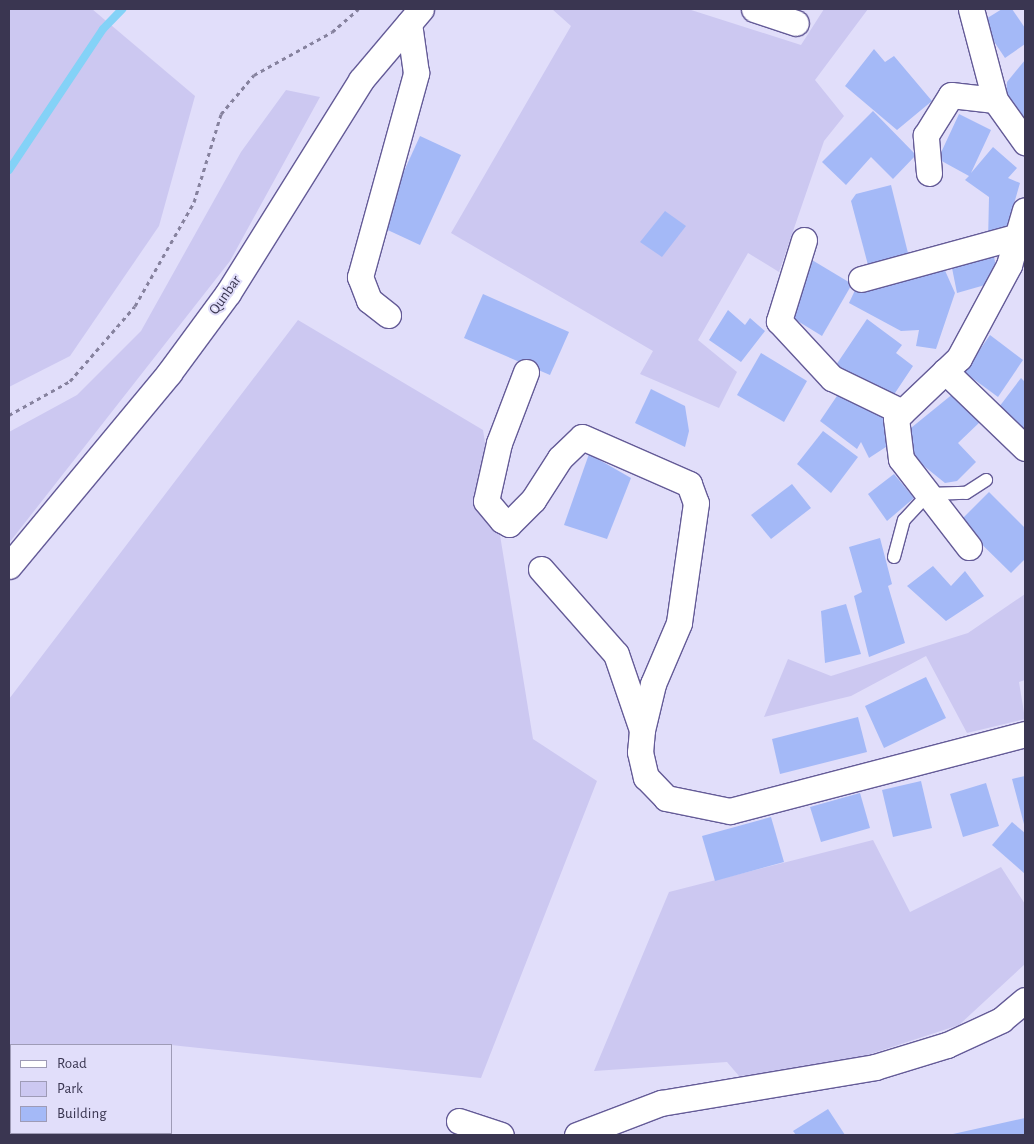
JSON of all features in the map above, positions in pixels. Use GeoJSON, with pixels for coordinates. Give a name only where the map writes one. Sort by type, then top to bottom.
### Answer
{"type":"FeatureCollection","features":[{"type":"Feature","properties":{"kind":"street"},"geometry":{"type":"LineString","coordinates":[[754,9],[796,23]]}},
{"type":"Feature","properties":{"kind":"street"},"geometry":{"type":"LineString","coordinates":[[972,9],[995,100],[1025,142]]}},
{"type":"Feature","properties":{"kind":"street"},"geometry":{"type":"LineString","coordinates":[[388,315],[369,300],[360,277],[416,73],[415,16]]}},
{"type":"Feature","properties":{"kind":"street","name":"Qunbar"},"geometry":{"type":"LineString","coordinates":[[9,566],[186,349],[228,293],[361,80],[415,16]]}},
{"type":"Feature","properties":{"kind":"street"},"geometry":{"type":"LineString","coordinates":[[929,173],[926,135],[951,95],[995,100]]}},
{"type":"Feature","properties":{"kind":"street"},"geometry":{"type":"LineString","coordinates":[[968,547],[901,459],[896,418],[959,358],[996,290],[1018,236],[1025,210]]}},
{"type":"Feature","properties":{"kind":"street"},"geometry":{"type":"LineString","coordinates":[[861,279],[1018,236]]}},
{"type":"Feature","properties":{"kind":"street"},"geometry":{"type":"LineString","coordinates":[[804,240],[779,321],[832,378],[902,412]]}},
{"type":"Feature","properties":{"kind":"street"},"geometry":{"type":"LineString","coordinates":[[526,372],[499,443],[486,501],[502,520],[509,524],[533,500],[560,458],[582,437],[689,484],[696,503],[679,623],[653,684],[642,730],[640,752],[646,777],[666,798],[730,811],[1025,734]]}},
{"type":"Feature","properties":{"kind":"street"},"geometry":{"type":"LineString","coordinates":[[945,372],[1025,448]]}},
{"type":"Feature","properties":{"kind":"street"},"geometry":{"type":"LineString","coordinates":[[541,569],[616,654],[642,730]]}},
{"type":"Feature","properties":{"kind":"street"},"geometry":{"type":"LineString","coordinates":[[577,1135],[661,1103],[875,1067],[946,1045],[1001,1020],[1025,1000]]}},
{"type":"Feature","properties":{"kind":"street"},"geometry":{"type":"LineString","coordinates":[[459,1121],[500,1135]]}},
{"type":"Feature","properties":{"kind":"lane"},"geometry":{"type":"LineString","coordinates":[[894,557],[904,520],[928,494],[966,493],[986,480]]}},
{"type":"Feature","properties":{"kind":"path"},"geometry":{"type":"LineString","coordinates":[[9,415],[70,381],[135,306],[194,202],[221,114],[254,74],[332,32],[358,9]]}},
{"type":"Feature","properties":{"kind":"green space"},"geometry":{"type":"Polygon","coordinates":[[[9,9],[92,9],[195,96],[159,226],[70,356],[9,387],[9,9]]]}},
{"type":"Feature","properties":{"kind":"green space"},"geometry":{"type":"Polygon","coordinates":[[[552,9],[688,9],[801,45],[824,9],[868,9],[815,80],[844,116],[824,141],[779,272],[748,253],[698,340],[737,372],[719,408],[640,374],[653,351],[451,233],[571,26],[552,9]]]}},
{"type":"Feature","properties":{"kind":"green space"},"geometry":{"type":"Polygon","coordinates":[[[286,90],[320,97],[230,261],[9,543],[9,432],[77,395],[141,331],[241,152],[286,90]]]}},
{"type":"Feature","properties":{"kind":"green space"},"geometry":{"type":"Polygon","coordinates":[[[298,320],[483,430],[533,739],[597,781],[481,1078],[172,1044],[10,1044],[9,1107],[9,699],[298,320]]]}},
{"type":"Feature","properties":{"kind":"green space"},"geometry":{"type":"Polygon","coordinates":[[[1025,594],[1025,680],[1019,682],[1025,719],[967,733],[926,656],[851,696],[764,717],[788,659],[831,676],[968,633],[1025,594]]]}},
{"type":"Feature","properties":{"kind":"green space"},"geometry":{"type":"Polygon","coordinates":[[[873,840],[910,912],[1001,867],[1025,904],[1025,964],[959,1025],[831,1067],[739,1076],[727,1062],[594,1071],[669,892],[873,840]]]}},
{"type":"Feature","properties":{"kind":"building"},"geometry":{"type":"Polygon","coordinates":[[[1002,9],[1012,9],[1025,28],[1025,44],[1005,58],[981,22],[1002,9]]]}},
{"type":"Feature","properties":{"kind":"building"},"geometry":{"type":"Polygon","coordinates":[[[874,49],[885,62],[894,56],[932,101],[897,130],[845,86],[874,49]]]}},
{"type":"Feature","properties":{"kind":"building"},"geometry":{"type":"Polygon","coordinates":[[[1025,60],[1025,121],[1005,107],[1007,82],[1025,60]]]}},
{"type":"Feature","properties":{"kind":"building"},"geometry":{"type":"Polygon","coordinates":[[[873,111],[916,155],[893,179],[871,157],[846,185],[822,162],[873,111]]]}},
{"type":"Feature","properties":{"kind":"building"},"geometry":{"type":"Polygon","coordinates":[[[959,114],[991,130],[971,173],[993,147],[1017,168],[1008,178],[1020,183],[1004,238],[988,242],[989,197],[965,180],[969,176],[938,159],[959,114]]]}},
{"type":"Feature","properties":{"kind":"building"},"geometry":{"type":"Polygon","coordinates":[[[420,136],[461,155],[420,245],[379,226],[420,136]]]}},
{"type":"Feature","properties":{"kind":"building"},"geometry":{"type":"Polygon","coordinates":[[[891,185],[908,253],[868,265],[851,201],[856,194],[891,185]]]}},
{"type":"Feature","properties":{"kind":"building"},"geometry":{"type":"Polygon","coordinates":[[[665,211],[686,226],[662,257],[640,242],[665,211]]]}},
{"type":"Feature","properties":{"kind":"building"},"geometry":{"type":"Polygon","coordinates":[[[992,247],[999,281],[957,293],[950,258],[992,247]]]}},
{"type":"Feature","properties":{"kind":"building"},"geometry":{"type":"Polygon","coordinates":[[[812,260],[852,284],[822,336],[783,312],[812,260]]]}},
{"type":"Feature","properties":{"kind":"building"},"geometry":{"type":"Polygon","coordinates":[[[943,266],[955,293],[936,349],[916,346],[919,330],[901,331],[849,303],[857,286],[943,266]]]}},
{"type":"Feature","properties":{"kind":"building"},"geometry":{"type":"Polygon","coordinates":[[[483,294],[569,332],[550,375],[464,338],[483,294]]]}},
{"type":"Feature","properties":{"kind":"building"},"geometry":{"type":"Polygon","coordinates":[[[728,310],[745,325],[750,318],[765,331],[741,362],[709,340],[728,310]]]}},
{"type":"Feature","properties":{"kind":"building"},"geometry":{"type":"Polygon","coordinates":[[[867,319],[902,345],[896,353],[913,366],[889,402],[832,371],[867,319]]]}},
{"type":"Feature","properties":{"kind":"building"},"geometry":{"type":"Polygon","coordinates":[[[990,335],[1023,360],[998,397],[964,372],[990,335]]]}},
{"type":"Feature","properties":{"kind":"building"},"geometry":{"type":"Polygon","coordinates":[[[761,353],[807,381],[784,422],[737,395],[761,353]]]}},
{"type":"Feature","properties":{"kind":"building"},"geometry":{"type":"Polygon","coordinates":[[[1021,378],[1025,382],[1025,443],[993,415],[1021,378]]]}},
{"type":"Feature","properties":{"kind":"building"},"geometry":{"type":"Polygon","coordinates":[[[651,389],[685,406],[689,431],[685,447],[635,423],[651,389]]]}},
{"type":"Feature","properties":{"kind":"building"},"geometry":{"type":"Polygon","coordinates":[[[841,390],[887,410],[892,443],[869,458],[861,442],[857,449],[820,421],[841,390]]]}},
{"type":"Feature","properties":{"kind":"building"},"geometry":{"type":"Polygon","coordinates":[[[954,393],[982,420],[958,443],[976,462],[957,481],[945,483],[914,458],[906,432],[954,393]]]}},
{"type":"Feature","properties":{"kind":"building"},"geometry":{"type":"Polygon","coordinates":[[[823,431],[858,457],[831,493],[797,464],[823,431]]]}},
{"type":"Feature","properties":{"kind":"building"},"geometry":{"type":"Polygon","coordinates":[[[589,454],[631,478],[607,539],[564,525],[589,454]]]}},
{"type":"Feature","properties":{"kind":"building"},"geometry":{"type":"Polygon","coordinates":[[[894,474],[914,498],[887,521],[868,494],[894,474]]]}},
{"type":"Feature","properties":{"kind":"building"},"geometry":{"type":"Polygon","coordinates":[[[792,484],[811,508],[771,539],[751,515],[792,484]]]}},
{"type":"Feature","properties":{"kind":"building"},"geometry":{"type":"Polygon","coordinates":[[[989,492],[1025,528],[1025,559],[1011,573],[959,522],[989,492]]]}},
{"type":"Feature","properties":{"kind":"building"},"geometry":{"type":"Polygon","coordinates":[[[880,538],[892,584],[888,586],[905,643],[869,657],[854,596],[862,592],[849,547],[880,538]]]}},
{"type":"Feature","properties":{"kind":"building"},"geometry":{"type":"Polygon","coordinates":[[[933,566],[951,586],[965,571],[984,596],[946,621],[907,586],[933,566]]]}},
{"type":"Feature","properties":{"kind":"building"},"geometry":{"type":"Polygon","coordinates":[[[846,604],[861,654],[825,663],[821,611],[846,604]]]}},
{"type":"Feature","properties":{"kind":"building"},"geometry":{"type":"Polygon","coordinates":[[[926,677],[946,718],[884,748],[865,706],[926,677]]]}},
{"type":"Feature","properties":{"kind":"building"},"geometry":{"type":"Polygon","coordinates":[[[858,717],[867,752],[780,774],[772,739],[858,717]]]}},
{"type":"Feature","properties":{"kind":"building"},"geometry":{"type":"Polygon","coordinates":[[[1025,776],[1025,828],[1012,779],[1025,776]]]}},
{"type":"Feature","properties":{"kind":"building"},"geometry":{"type":"Polygon","coordinates":[[[921,781],[932,828],[893,837],[882,790],[921,781]]]}},
{"type":"Feature","properties":{"kind":"building"},"geometry":{"type":"Polygon","coordinates":[[[986,783],[999,826],[963,837],[950,794],[986,783]]]}},
{"type":"Feature","properties":{"kind":"building"},"geometry":{"type":"Polygon","coordinates":[[[860,793],[870,828],[821,842],[810,807],[860,793]]]}},
{"type":"Feature","properties":{"kind":"building"},"geometry":{"type":"Polygon","coordinates":[[[771,817],[784,862],[715,881],[702,836],[771,817]]]}},
{"type":"Feature","properties":{"kind":"building"},"geometry":{"type":"Polygon","coordinates":[[[1012,822],[1025,833],[1025,874],[992,845],[1012,822]]]}},
{"type":"Feature","properties":{"kind":"building"},"geometry":{"type":"Polygon","coordinates":[[[828,1109],[845,1135],[796,1135],[793,1131],[828,1109]]]}},
{"type":"Feature","properties":{"kind":"building"},"geometry":{"type":"Polygon","coordinates":[[[1025,1118],[1025,1135],[953,1135],[953,1134],[1025,1118]]]}},
{"type":"Feature","properties":{"kind":"waterway"},"geometry":{"type":"LineString","coordinates":[[9,170],[103,29],[122,9]]}}]}
